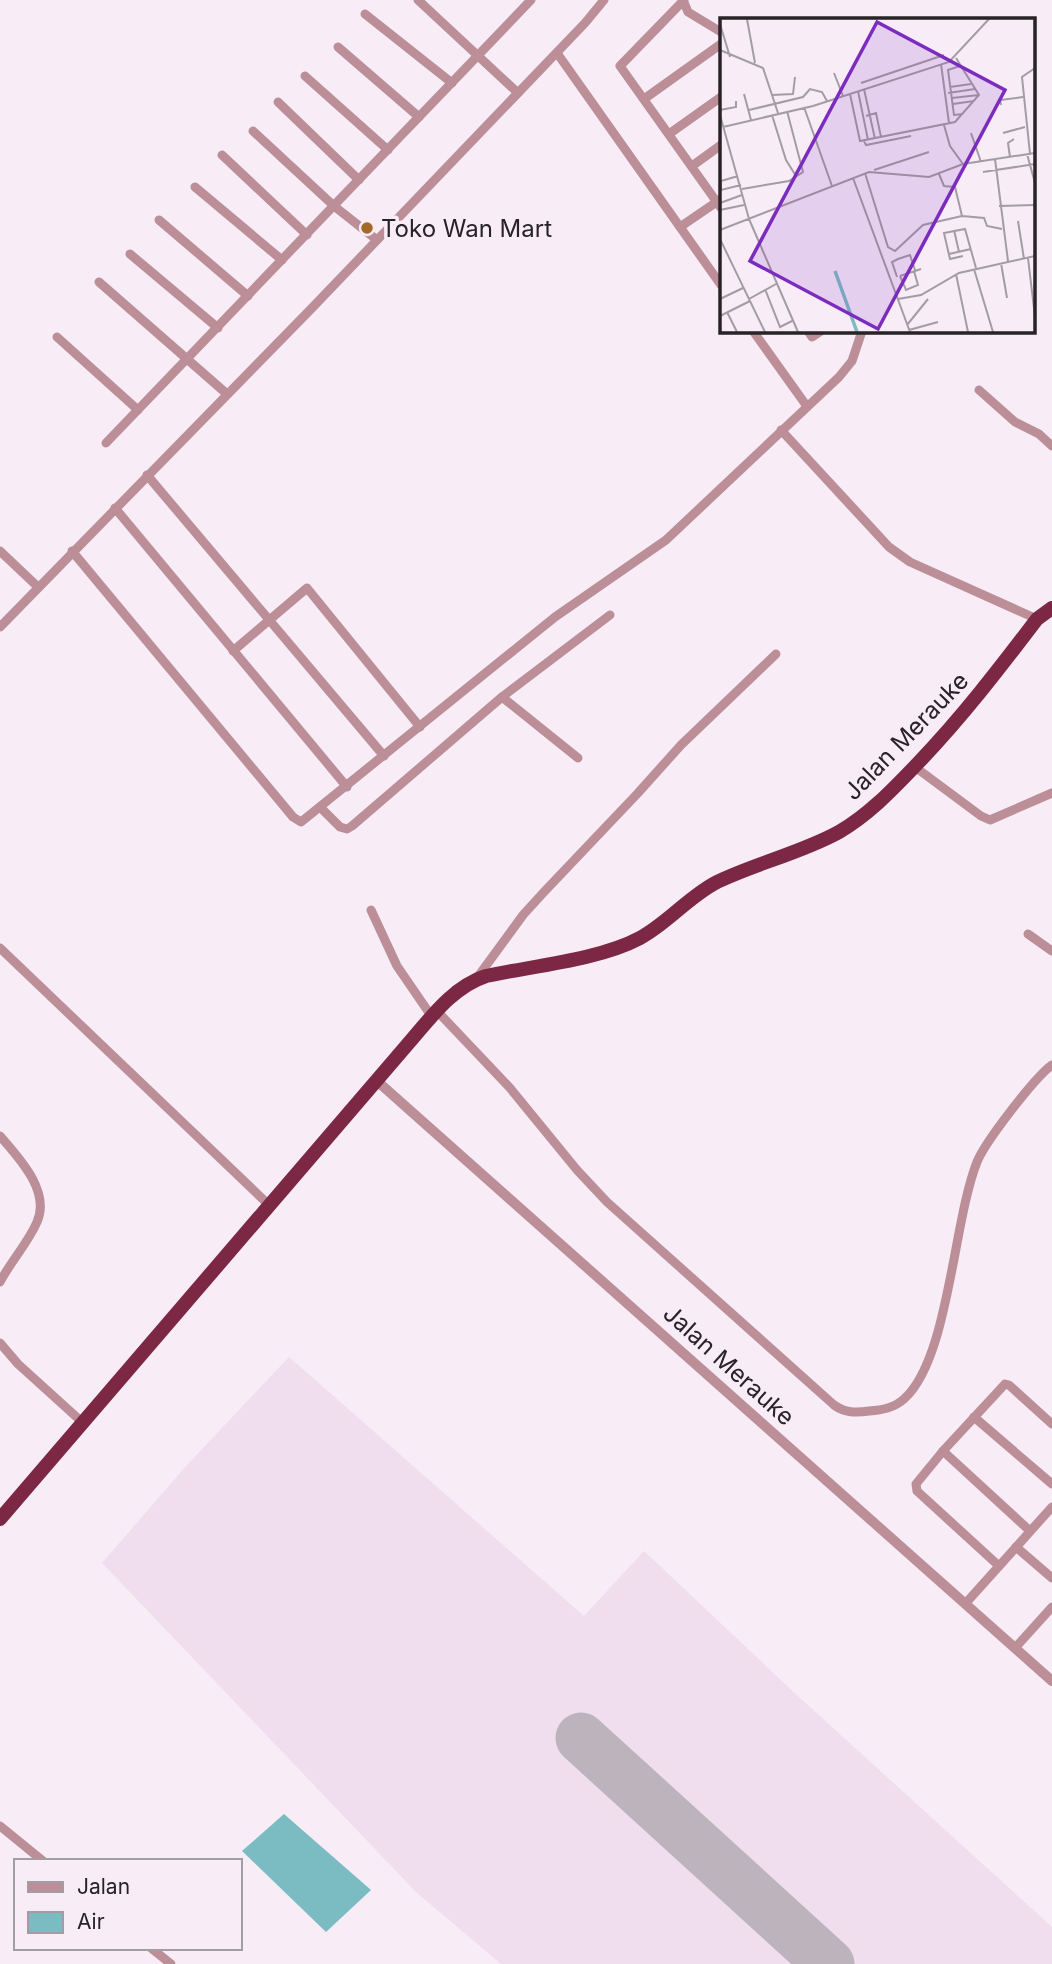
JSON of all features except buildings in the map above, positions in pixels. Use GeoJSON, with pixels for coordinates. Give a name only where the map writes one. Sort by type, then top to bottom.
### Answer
{"type":"FeatureCollection","features":[{"type":"Feature","properties":{"kind":"highway","name":"Jalan Merauke"},"geometry":{"type":"LineString","coordinates":[[0,1519],[269,1205],[459,990],[476,979],[611,949],[640,938],[713,884],[837,833],[875,807],[915,767],[961,717],[1037,620],[1052,608]]}},
{"type":"Feature","properties":{"kind":"street"},"geometry":{"type":"LineString","coordinates":[[418,0],[518,93]]}},
{"type":"Feature","properties":{"kind":"street"},"geometry":{"type":"LineString","coordinates":[[106,443],[531,0]]}},
{"type":"Feature","properties":{"kind":"street"},"geometry":{"type":"LineString","coordinates":[[0,627],[377,240],[557,53],[604,0]]}},
{"type":"Feature","properties":{"kind":"street"},"geometry":{"type":"LineString","coordinates":[[680,227],[720,203],[620,66],[684,0],[688,12],[720,31]]}},
{"type":"Feature","properties":{"kind":"street"},"geometry":{"type":"LineString","coordinates":[[365,14],[452,83]]}},
{"type":"Feature","properties":{"kind":"street"},"geometry":{"type":"LineString","coordinates":[[644,99],[720,45]]}},
{"type":"Feature","properties":{"kind":"street"},"geometry":{"type":"LineString","coordinates":[[338,47],[419,117]]}},
{"type":"Feature","properties":{"kind":"street"},"geometry":{"type":"LineString","coordinates":[[557,53],[720,284]]}},
{"type":"Feature","properties":{"kind":"street"},"geometry":{"type":"LineString","coordinates":[[305,76],[388,150]]}},
{"type":"Feature","properties":{"kind":"street"},"geometry":{"type":"LineString","coordinates":[[669,134],[720,98]]}},
{"type":"Feature","properties":{"kind":"street"},"geometry":{"type":"LineString","coordinates":[[278,102],[359,180]]}},
{"type":"Feature","properties":{"kind":"street"},"geometry":{"type":"LineString","coordinates":[[253,131],[334,206],[377,240]]}},
{"type":"Feature","properties":{"kind":"street"},"geometry":{"type":"LineString","coordinates":[[692,166],[720,146]]}},
{"type":"Feature","properties":{"kind":"street"},"geometry":{"type":"LineString","coordinates":[[222,155],[307,234]]}},
{"type":"Feature","properties":{"kind":"street"},"geometry":{"type":"LineString","coordinates":[[195,187],[282,260]]}},
{"type":"Feature","properties":{"kind":"street"},"geometry":{"type":"LineString","coordinates":[[159,220],[248,296]]}},
{"type":"Feature","properties":{"kind":"street"},"geometry":{"type":"LineString","coordinates":[[130,254],[218,328]]}},
{"type":"Feature","properties":{"kind":"street"},"geometry":{"type":"LineString","coordinates":[[99,282],[227,394]]}},
{"type":"Feature","properties":{"kind":"street"},"geometry":{"type":"LineString","coordinates":[[754,332],[806,405]]}},
{"type":"Feature","properties":{"kind":"street"},"geometry":{"type":"LineString","coordinates":[[72,551],[293,817],[302,822],[555,617],[666,540],[806,405],[839,377],[852,361],[862,332]]}},
{"type":"Feature","properties":{"kind":"street"},"geometry":{"type":"LineString","coordinates":[[57,337],[138,410]]}},
{"type":"Feature","properties":{"kind":"street"},"geometry":{"type":"LineString","coordinates":[[979,390],[1015,422],[1039,434],[1052,446]]}},
{"type":"Feature","properties":{"kind":"street"},"geometry":{"type":"LineString","coordinates":[[781,430],[878,536],[910,562],[1037,620]]}},
{"type":"Feature","properties":{"kind":"street"},"geometry":{"type":"LineString","coordinates":[[147,475],[384,756]]}},
{"type":"Feature","properties":{"kind":"street"},"geometry":{"type":"LineString","coordinates":[[115,508],[347,787]]}},
{"type":"Feature","properties":{"kind":"street"},"geometry":{"type":"LineString","coordinates":[[0,551],[38,587]]}},
{"type":"Feature","properties":{"kind":"street"},"geometry":{"type":"LineString","coordinates":[[233,651],[307,588],[420,727]]}},
{"type":"Feature","properties":{"kind":"street"},"geometry":{"type":"LineString","coordinates":[[321,808],[340,827],[347,829],[352,826],[502,697],[610,615]]}},
{"type":"Feature","properties":{"kind":"street"},"geometry":{"type":"LineString","coordinates":[[476,979],[543,892],[639,793],[681,745],[776,654]]}},
{"type":"Feature","properties":{"kind":"street"},"geometry":{"type":"LineString","coordinates":[[502,697],[578,758]]}},
{"type":"Feature","properties":{"kind":"street"},"geometry":{"type":"LineString","coordinates":[[915,767],[986,819],[999,818],[1052,793]]}},
{"type":"Feature","properties":{"kind":"street"},"geometry":{"type":"LineString","coordinates":[[371,910],[397,966],[435,1014],[510,1088],[577,1170],[607,1202],[838,1408],[853,1412],[880,1410],[897,1404],[916,1384],[934,1345],[961,1217],[978,1161],[1030,1088],[1052,1065]]}},
{"type":"Feature","properties":{"kind":"street"},"geometry":{"type":"LineString","coordinates":[[1028,934],[1052,951]]}},
{"type":"Feature","properties":{"kind":"street"},"geometry":{"type":"LineString","coordinates":[[0,948],[269,1205]]}},
{"type":"Feature","properties":{"kind":"street","name":"Jalan Merauke"},"geometry":{"type":"LineString","coordinates":[[377,1082],[1052,1681]]}},
{"type":"Feature","properties":{"kind":"street"},"geometry":{"type":"LineString","coordinates":[[0,1136],[27,1169],[40,1202],[38,1220],[0,1282]]}},
{"type":"Feature","properties":{"kind":"street"},"geometry":{"type":"LineString","coordinates":[[0,1255],[10,1263]]}},
{"type":"Feature","properties":{"kind":"street"},"geometry":{"type":"LineString","coordinates":[[0,1343],[18,1364],[82,1422]]}},
{"type":"Feature","properties":{"kind":"street"},"geometry":{"type":"LineString","coordinates":[[999,1566],[916,1488],[917,1481],[1006,1383],[1052,1423]]}},
{"type":"Feature","properties":{"kind":"street"},"geometry":{"type":"LineString","coordinates":[[974,1417],[1052,1484]]}},
{"type":"Feature","properties":{"kind":"street"},"geometry":{"type":"LineString","coordinates":[[943,1451],[1030,1531]]}},
{"type":"Feature","properties":{"kind":"street"},"geometry":{"type":"LineString","coordinates":[[965,1604],[1052,1507]]}},
{"type":"Feature","properties":{"kind":"street"},"geometry":{"type":"LineString","coordinates":[[1016,1547],[1052,1578]]}},
{"type":"Feature","properties":{"kind":"street"},"geometry":{"type":"LineString","coordinates":[[1015,1648],[1052,1607]]}},
{"type":"Feature","properties":{"kind":"street"},"geometry":{"type":"LineString","coordinates":[[0,1826],[41,1859]]}},
{"type":"Feature","properties":{"kind":"street"},"geometry":{"type":"LineString","coordinates":[[154,1950],[171,1964]]}},
{"type":"Feature","properties":{"kind":"shaded area"},"geometry":{"type":"Polygon","coordinates":[[[289,1357],[584,1616],[644,1551],[799,1697],[1052,1927],[1052,1964],[501,1964],[416,1892],[102,1563],[187,1465],[289,1357]]]}},
{"type":"Feature","properties":{"kind":"water"},"geometry":{"type":"Polygon","coordinates":[[[284,1814],[371,1890],[326,1932],[242,1851],[284,1814]]]}},
{"type":"Feature","properties":{"kind":"runway"},"geometry":{"type":"LineString","coordinates":[[581,1738],[829,1964]]}},
{"type":"Feature","properties":{"kind":"place","name":"Toko Wan Mart"},"geometry":{"type":"Point","coordinates":[367,228]}}]}
